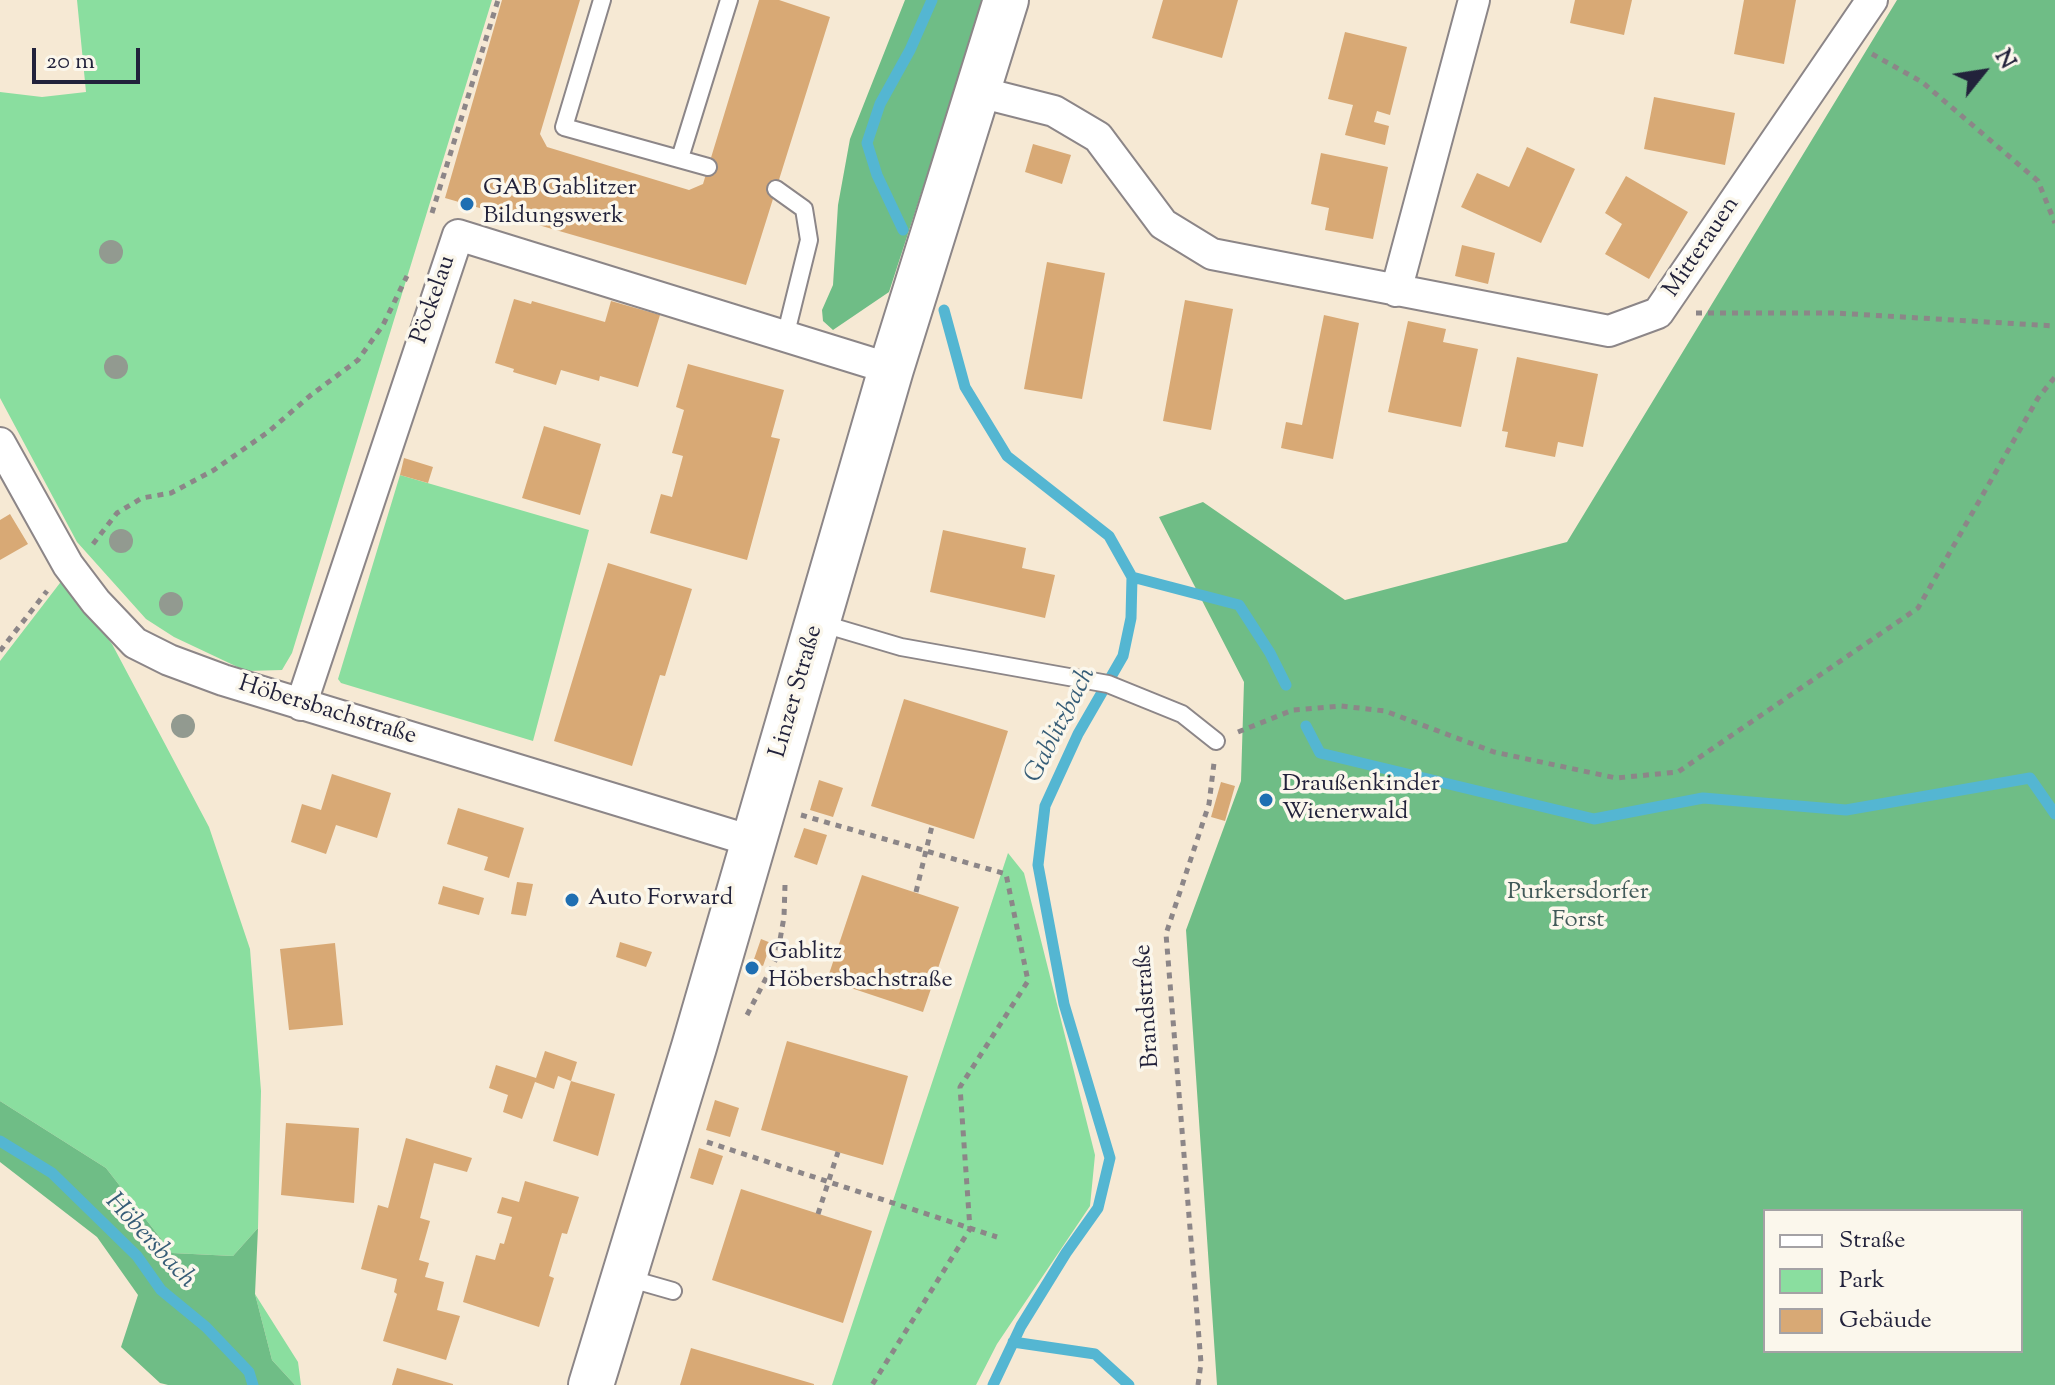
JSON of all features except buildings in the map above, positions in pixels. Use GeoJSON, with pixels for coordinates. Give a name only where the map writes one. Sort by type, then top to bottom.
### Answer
{"type":"FeatureCollection","features":[{"type":"Feature","properties":{"kind":"main road","name":"Linzer Straße"},"geometry":{"type":"LineString","coordinates":[[591,1385],[755,842],[891,369],[1006,0]]}},
{"type":"Feature","properties":{"kind":"street"},"geometry":{"type":"LineString","coordinates":[[1396,291],[1474,0]]}},
{"type":"Feature","properties":{"kind":"street","name":"Mitterauen"},"geometry":{"type":"LineString","coordinates":[[979,92],[1054,111],[1098,137],[1163,224],[1212,254],[1609,331],[1658,313],[1872,0]]}},
{"type":"Feature","properties":{"kind":"street","name":"Pöckelau"},"geometry":{"type":"LineString","coordinates":[[301,705],[458,235],[891,369]]}},
{"type":"Feature","properties":{"kind":"street","name":"Höbersbachstraße"},"geometry":{"type":"LineString","coordinates":[[0,443],[68,565],[96,602],[135,643],[209,675],[301,705],[755,842]]}},
{"type":"Feature","properties":{"kind":"lane"},"geometry":{"type":"LineString","coordinates":[[602,0],[564,127],[708,167]]}},
{"type":"Feature","properties":{"kind":"lane"},"geometry":{"type":"LineString","coordinates":[[680,158],[729,0]]}},
{"type":"Feature","properties":{"kind":"lane"},"geometry":{"type":"LineString","coordinates":[[776,189],[804,209],[809,240],[785,337]]}},
{"type":"Feature","properties":{"kind":"lane"},"geometry":{"type":"LineString","coordinates":[[819,623],[901,647],[1079,678],[1118,688],[1182,714],[1216,741]]}},
{"type":"Feature","properties":{"kind":"lane"},"geometry":{"type":"LineString","coordinates":[[624,1277],[673,1291]]}},
{"type":"Feature","properties":{"kind":"path"},"geometry":{"type":"LineString","coordinates":[[1845,39],[1922,82],[2038,181],[2055,223]]}},
{"type":"Feature","properties":{"kind":"path"},"geometry":{"type":"LineString","coordinates":[[0,651],[68,565],[98,539],[117,513],[142,498],[171,493],[214,470],[268,432],[358,360],[383,325],[412,268]]}},
{"type":"Feature","properties":{"kind":"path"},"geometry":{"type":"LineString","coordinates":[[1658,313],[1835,313],[2055,326]]}},
{"type":"Feature","properties":{"kind":"path"},"geometry":{"type":"LineString","coordinates":[[1216,741],[1293,710],[1341,706],[1385,711],[1494,752],[1616,778],[1678,772],[1918,608],[2038,398],[2055,377]]}},
{"type":"Feature","properties":{"kind":"path","name":"Brandstraße"},"geometry":{"type":"LineString","coordinates":[[1198,1385],[1201,1363],[1166,934],[1209,804],[1216,741]]}},
{"type":"Feature","properties":{"kind":"path"},"geometry":{"type":"LineString","coordinates":[[800,815],[1006,874],[1028,981],[960,1087],[970,1229],[872,1385]]}},
{"type":"Feature","properties":{"kind":"path"},"geometry":{"type":"LineString","coordinates":[[916,892],[932,826]]}},
{"type":"Feature","properties":{"kind":"path"},"geometry":{"type":"LineString","coordinates":[[706,1142],[997,1237]]}},
{"type":"Feature","properties":{"kind":"path"},"geometry":{"type":"LineString","coordinates":[[818,1214],[826,1181],[838,1152]]}},
{"type":"Feature","properties":{"kind":"green space"},"geometry":{"type":"Polygon","coordinates":[[[77,0],[492,0],[292,653],[282,670],[246,671],[174,637],[146,619],[77,542],[0,398],[0,92],[42,97],[86,92],[77,0]]]}},
{"type":"Feature","properties":{"kind":"green space"},"geometry":{"type":"Polygon","coordinates":[[[905,0],[984,0],[889,292],[833,330],[823,321],[822,310],[833,285],[838,205],[850,139],[905,0]]]}},
{"type":"Feature","properties":{"kind":"green space","name":"Purkersdorfer Forst"},"geometry":{"type":"Polygon","coordinates":[[[1897,0],[2055,0],[2055,1385],[1217,1385],[1186,930],[1241,781],[1244,682],[1159,517],[1203,502],[1345,600],[1567,542],[1897,0]]]}},
{"type":"Feature","properties":{"kind":"green space"},"geometry":{"type":"Polygon","coordinates":[[[400,475],[589,530],[533,741],[341,683],[338,679],[400,475]]]}},
{"type":"Feature","properties":{"kind":"green space"},"geometry":{"type":"Polygon","coordinates":[[[63,579],[112,644],[209,827],[250,949],[261,1091],[258,1228],[233,1256],[172,1253],[106,1168],[0,1101],[0,661],[63,579]]]}},
{"type":"Feature","properties":{"kind":"green space"},"geometry":{"type":"Polygon","coordinates":[[[1008,853],[1024,873],[1095,1155],[1090,1206],[997,1344],[976,1385],[832,1385],[1008,853]]]}},
{"type":"Feature","properties":{"kind":"green space"},"geometry":{"type":"Polygon","coordinates":[[[0,1101],[106,1168],[172,1253],[233,1256],[258,1228],[255,1294],[272,1360],[295,1385],[168,1385],[160,1383],[121,1347],[138,1295],[97,1237],[0,1162],[0,1101]]]}},
{"type":"Feature","properties":{"kind":"green space"},"geometry":{"type":"Polygon","coordinates":[[[255,1294],[298,1362],[301,1385],[295,1385],[272,1360],[255,1294]]]}},
{"type":"Feature","properties":{"kind":"waterway","name":"Gablitzbach"},"geometry":{"type":"LineString","coordinates":[[903,230],[877,175],[867,143],[880,104],[910,50],[932,0]]}},
{"type":"Feature","properties":{"kind":"waterway","name":"Gablitzbach"},"geometry":{"type":"LineString","coordinates":[[944,310],[965,387],[1007,456],[1109,536],[1132,577],[1131,618],[1123,656],[1078,734],[1045,806],[1038,865],[1064,1004],[1110,1158],[1098,1208],[1021,1326],[993,1385]]}},
{"type":"Feature","properties":{"kind":"waterway"},"geometry":{"type":"LineString","coordinates":[[1132,577],[1239,605],[1270,653],[1286,685]]}},
{"type":"Feature","properties":{"kind":"waterway"},"geometry":{"type":"LineString","coordinates":[[1306,726],[1320,753],[1594,819],[1703,798],[1846,810],[2030,778],[2055,814]]}},
{"type":"Feature","properties":{"kind":"waterway","name":"Höbersbach"},"geometry":{"type":"LineString","coordinates":[[0,1141],[52,1173],[137,1256],[161,1290],[206,1327],[249,1372],[253,1385]]}},
{"type":"Feature","properties":{"kind":"waterway"},"geometry":{"type":"LineString","coordinates":[[1013,1342],[1095,1354],[1129,1385]]}},
{"type":"Feature","properties":{"kind":"place","name":"GAB Gablitzer Bildungswerk"},"geometry":{"type":"Point","coordinates":[467,204]}},
{"type":"Feature","properties":{"kind":"place","name":"Draußenkinder Wienerwald"},"geometry":{"type":"Point","coordinates":[1266,800]}},
{"type":"Feature","properties":{"kind":"place","name":"Auto Forward"},"geometry":{"type":"Point","coordinates":[572,900]}},
{"type":"Feature","properties":{"kind":"place","name":"Gablitz Höbersbachstraße"},"geometry":{"type":"Point","coordinates":[752,968]}}]}
